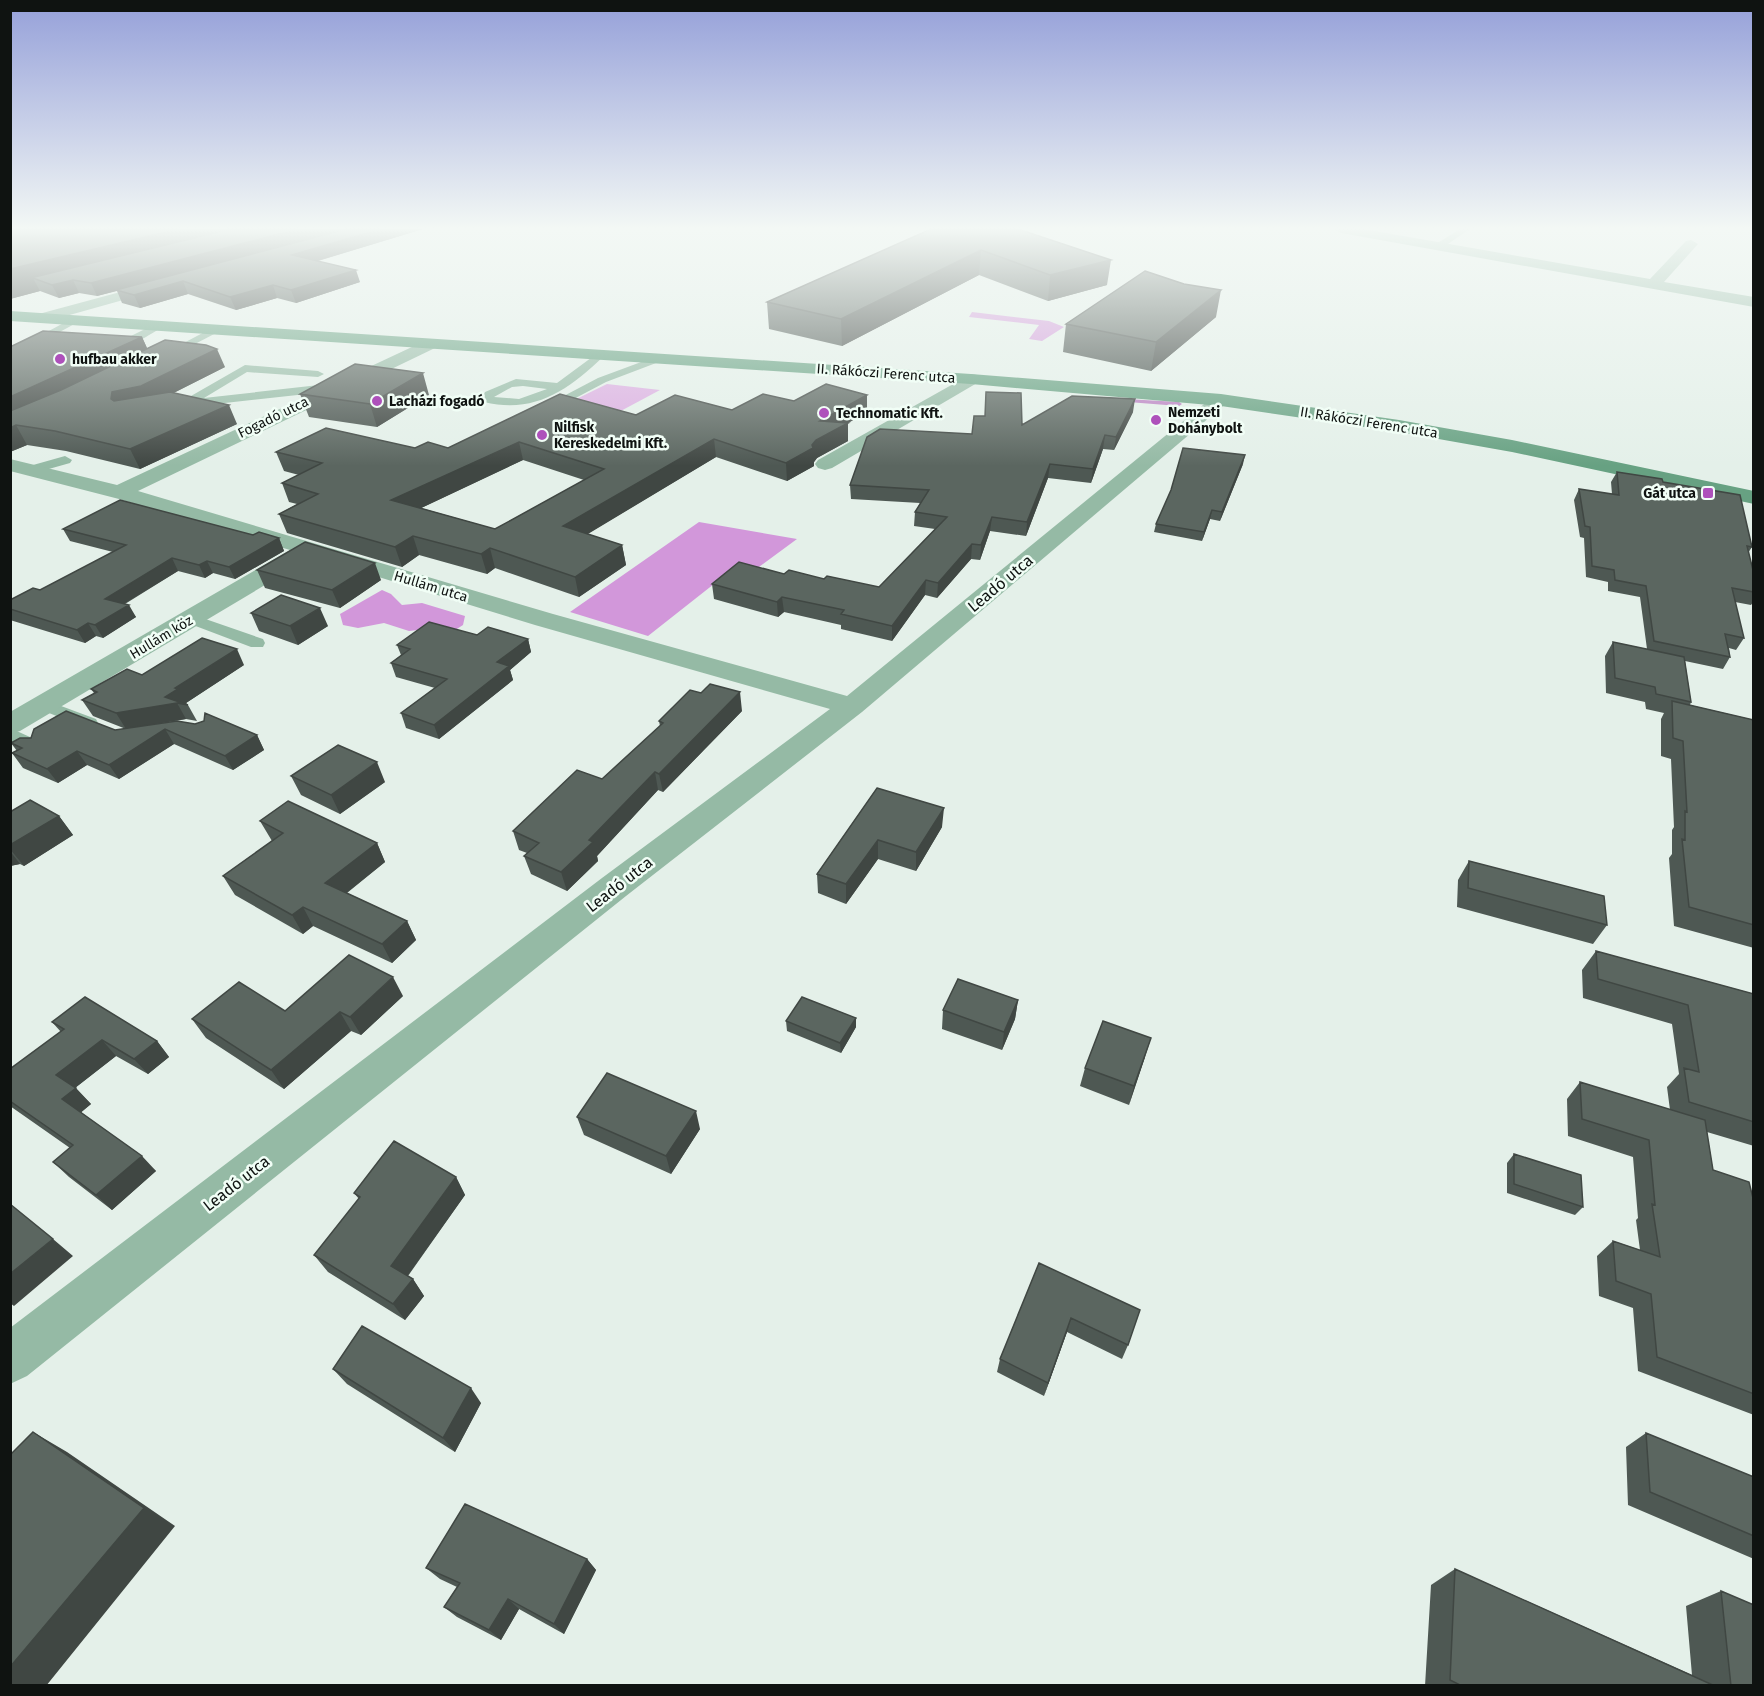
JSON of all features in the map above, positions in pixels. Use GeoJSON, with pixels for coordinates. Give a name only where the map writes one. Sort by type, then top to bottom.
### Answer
{"type":"FeatureCollection","features":[{"type":"Feature","properties":{"kind":"main road","name":"II. Rákóczi Ferenc utca"},"geometry":{"type":"LineString","coordinates":[[10,316],[972,379],[1221,400],[1388,424],[1512,446],[1754,498]]}},
{"type":"Feature","properties":{"kind":"street"},"geometry":{"type":"LineString","coordinates":[[41,318],[77,308]]}},
{"type":"Feature","properties":{"kind":"street","name":"Fogadó utca"},"geometry":{"type":"LineString","coordinates":[[118,492],[429,344]]}},
{"type":"Feature","properties":{"kind":"street"},"geometry":{"type":"LineString","coordinates":[[825,464],[972,379]]}},
{"type":"Feature","properties":{"kind":"street","name":"Leadó utca"},"geometry":{"type":"LineString","coordinates":[[10,1359],[624,880],[852,706],[1221,400]]}},
{"type":"Feature","properties":{"kind":"street"},"geometry":{"type":"LineString","coordinates":[[10,478],[21,467]]}},
{"type":"Feature","properties":{"kind":"street","name":"Hullám utca"},"geometry":{"type":"LineString","coordinates":[[21,467],[118,492],[311,548],[454,593],[852,706]]}},
{"type":"Feature","properties":{"kind":"street","name":"Hullám köz"},"geometry":{"type":"LineString","coordinates":[[10,725],[311,548]]}},
{"type":"Feature","properties":{"kind":"lane"},"geometry":{"type":"LineString","coordinates":[[22,347],[75,321]]}},
{"type":"Feature","properties":{"kind":"lane"},"geometry":{"type":"LineString","coordinates":[[100,344],[121,345],[157,326]]}},
{"type":"Feature","properties":{"kind":"lane"},"geometry":{"type":"LineString","coordinates":[[152,362],[214,330]]}},
{"type":"Feature","properties":{"kind":"lane"},"geometry":{"type":"LineString","coordinates":[[559,387],[520,381],[498,388],[489,394],[488,399],[507,403],[525,401],[550,393],[559,387],[580,373],[599,355]]}},
{"type":"Feature","properties":{"kind":"lane"},"geometry":{"type":"LineString","coordinates":[[530,417],[610,376],[660,358]]}},
{"type":"Feature","properties":{"kind":"lane"},"geometry":{"type":"LineString","coordinates":[[228,362],[245,368],[318,374]]}},
{"type":"Feature","properties":{"kind":"lane"},"geometry":{"type":"LineString","coordinates":[[187,403],[245,368]]}},
{"type":"Feature","properties":{"kind":"lane"},"geometry":{"type":"LineString","coordinates":[[580,373],[610,376]]}},
{"type":"Feature","properties":{"kind":"lane"},"geometry":{"type":"LineString","coordinates":[[167,407],[334,388]]}},
{"type":"Feature","properties":{"kind":"lane"},"geometry":{"type":"LineString","coordinates":[[21,467],[65,460]]}},
{"type":"Feature","properties":{"kind":"lane"},"geometry":{"type":"LineString","coordinates":[[191,619],[257,643]]}},
{"type":"Feature","properties":{"kind":"lane"},"geometry":{"type":"LineString","coordinates":[[45,705],[105,729]]}},
{"type":"Feature","properties":{"kind":"lane"},"geometry":{"type":"LineString","coordinates":[[10,734],[34,746]]}},
{"type":"Feature","properties":{"kind":"shaded area"},"geometry":{"type":"Polygon","coordinates":[[[972,312],[1049,321],[1064,327],[1042,341],[1029,339],[1039,325],[969,317],[972,312]]]}},
{"type":"Feature","properties":{"kind":"shaded area"},"geometry":{"type":"Polygon","coordinates":[[[607,384],[660,390],[602,421],[556,409],[607,384]]]}},
{"type":"Feature","properties":{"kind":"shaded area"},"geometry":{"type":"Polygon","coordinates":[[[699,522],[797,539],[752,572],[733,569],[648,636],[570,612],[699,522]]]}},
{"type":"Feature","properties":{"kind":"shaded area"},"geometry":{"type":"Polygon","coordinates":[[[382,590],[391,594],[402,605],[422,603],[465,616],[463,625],[449,634],[435,628],[409,631],[384,623],[358,628],[343,625],[340,614],[382,590]]]}},
{"type":"Feature","properties":{"kind":"building"},"geometry":{"type":"Polygon","coordinates":[[[794,308],[863,308],[841,319],[794,308]]]}},
{"type":"Feature","properties":{"kind":"building"},"geometry":{"type":"Polygon","coordinates":[[[1090,308],[1198,308],[1156,342],[1066,324],[1090,308]]]}},
{"type":"Feature","properties":{"kind":"building"},"geometry":{"type":"Polygon","coordinates":[[[43,331],[142,337],[10,397],[10,347],[43,331]]]}},
{"type":"Feature","properties":{"kind":"building"},"geometry":{"type":"Polygon","coordinates":[[[165,340],[206,345],[217,349],[141,386],[112,392],[111,399],[114,401],[170,392],[229,405],[130,449],[55,431],[16,425],[10,428],[10,411],[61,390],[165,340]]]}},
{"type":"Feature","properties":{"kind":"building"},"geometry":{"type":"Polygon","coordinates":[[[355,364],[423,373],[370,404],[300,394],[355,364]]]}},
{"type":"Feature","properties":{"kind":"building"},"geometry":{"type":"Polygon","coordinates":[[[826,384],[867,395],[820,421],[848,423],[816,440],[812,445],[813,448],[786,463],[714,439],[563,526],[622,545],[575,577],[490,548],[481,554],[413,536],[395,547],[279,514],[318,494],[282,483],[322,463],[276,452],[326,428],[415,448],[428,442],[448,448],[560,394],[636,415],[675,395],[732,410],[763,394],[794,401],[826,384]],[[519,442],[391,500],[495,529],[604,469],[519,442]]]}},
{"type":"Feature","properties":{"kind":"building"},"geometry":{"type":"Polygon","coordinates":[[[986,392],[1021,393],[1022,425],[1072,396],[1135,399],[1116,437],[1105,435],[1093,469],[1050,464],[1027,522],[992,517],[981,545],[972,544],[938,583],[926,580],[892,626],[841,614],[844,610],[782,597],[777,602],[712,584],[739,562],[784,574],[789,570],[824,579],[827,576],[879,587],[947,517],[915,512],[929,490],[850,485],[867,437],[880,429],[972,434],[974,416],[985,416],[986,392]]]}},
{"type":"Feature","properties":{"kind":"building"},"geometry":{"type":"Polygon","coordinates":[[[1183,448],[1245,455],[1222,512],[1212,510],[1204,532],[1156,524],[1171,490],[1183,448]]]}},
{"type":"Feature","properties":{"kind":"building"},"geometry":{"type":"Polygon","coordinates":[[[1617,472],[1740,495],[1752,547],[1747,546],[1754,574],[1754,592],[1732,588],[1744,638],[1725,634],[1730,657],[1654,641],[1646,586],[1615,580],[1614,570],[1592,566],[1590,527],[1585,526],[1579,489],[1619,495],[1617,472]]]}},
{"type":"Feature","properties":{"kind":"building"},"geometry":{"type":"Polygon","coordinates":[[[120,500],[253,535],[259,532],[279,538],[229,567],[207,561],[199,565],[172,558],[105,599],[129,605],[95,625],[88,623],[77,630],[10,609],[10,600],[33,588],[40,590],[126,545],[63,529],[120,500]]]}},
{"type":"Feature","properties":{"kind":"building"},"geometry":{"type":"Polygon","coordinates":[[[305,542],[375,563],[332,590],[257,570],[305,542]]]}},
{"type":"Feature","properties":{"kind":"building"},"geometry":{"type":"Polygon","coordinates":[[[281,595],[320,608],[290,626],[251,613],[281,595]]]}},
{"type":"Feature","properties":{"kind":"building"},"geometry":{"type":"Polygon","coordinates":[[[429,622],[477,635],[488,627],[528,639],[497,662],[509,666],[434,725],[401,713],[447,679],[391,663],[410,649],[397,645],[429,622]]]}},
{"type":"Feature","properties":{"kind":"building"},"geometry":{"type":"Polygon","coordinates":[[[202,638],[237,649],[175,688],[178,689],[165,697],[188,705],[177,703],[116,713],[82,700],[97,692],[91,689],[127,669],[142,675],[202,638]]]}},
{"type":"Feature","properties":{"kind":"building"},"geometry":{"type":"Polygon","coordinates":[[[1613,642],[1684,657],[1691,702],[1656,694],[1655,687],[1615,678],[1613,642]]]}},
{"type":"Feature","properties":{"kind":"building"},"geometry":{"type":"Polygon","coordinates":[[[710,684],[740,692],[659,774],[655,772],[589,840],[593,842],[561,872],[524,856],[539,843],[513,831],[577,770],[602,779],[663,723],[659,721],[690,690],[701,693],[710,684]]]}},
{"type":"Feature","properties":{"kind":"building"},"geometry":{"type":"Polygon","coordinates":[[[1672,701],[1754,720],[1754,925],[1689,907],[1682,839],[1685,840],[1685,811],[1687,812],[1683,741],[1673,738],[1672,701]]]}},
{"type":"Feature","properties":{"kind":"building"},"geometry":{"type":"Polygon","coordinates":[[[66,711],[115,730],[177,721],[195,724],[204,721],[205,713],[257,735],[225,756],[165,729],[109,765],[77,751],[47,769],[12,753],[22,748],[11,743],[20,738],[31,738],[34,729],[66,711]]]}},
{"type":"Feature","properties":{"kind":"building"},"geometry":{"type":"Polygon","coordinates":[[[338,745],[377,762],[331,795],[291,776],[338,745]]]}},
{"type":"Feature","properties":{"kind":"building"},"geometry":{"type":"Polygon","coordinates":[[[877,788],[944,808],[916,852],[878,840],[846,884],[817,874],[877,788]]]}},
{"type":"Feature","properties":{"kind":"building"},"geometry":{"type":"Polygon","coordinates":[[[30,800],[59,816],[10,845],[10,812],[30,800]]]}},
{"type":"Feature","properties":{"kind":"building"},"geometry":{"type":"Polygon","coordinates":[[[288,801],[377,843],[325,883],[407,921],[382,944],[303,907],[292,915],[223,876],[283,833],[260,821],[288,801]]]}},
{"type":"Feature","properties":{"kind":"building"},"geometry":{"type":"Polygon","coordinates":[[[1469,861],[1604,896],[1607,925],[1468,888],[1469,861]]]}},
{"type":"Feature","properties":{"kind":"building"},"geometry":{"type":"Polygon","coordinates":[[[1596,951],[1754,994],[1754,1122],[1689,1102],[1684,1068],[1699,1072],[1688,1005],[1598,979],[1596,951]]]}},
{"type":"Feature","properties":{"kind":"building"},"geometry":{"type":"Polygon","coordinates":[[[349,955],[393,977],[350,1017],[340,1012],[271,1070],[192,1019],[239,982],[285,1011],[349,955]]]}},
{"type":"Feature","properties":{"kind":"building"},"geometry":{"type":"Polygon","coordinates":[[[958,979],[1018,1000],[1004,1032],[943,1010],[958,979]]]}},
{"type":"Feature","properties":{"kind":"building"},"geometry":{"type":"Polygon","coordinates":[[[85,997],[157,1041],[134,1059],[102,1040],[56,1075],[76,1088],[62,1099],[142,1156],[96,1195],[53,1162],[73,1145],[10,1101],[10,1069],[64,1029],[52,1022],[85,997]]]}},
{"type":"Feature","properties":{"kind":"building"},"geometry":{"type":"Polygon","coordinates":[[[802,997],[856,1018],[840,1043],[786,1021],[802,997]]]}},
{"type":"Feature","properties":{"kind":"building"},"geometry":{"type":"Polygon","coordinates":[[[1103,1021],[1151,1038],[1134,1086],[1085,1068],[1103,1021]]]}},
{"type":"Feature","properties":{"kind":"building"},"geometry":{"type":"Polygon","coordinates":[[[607,1073],[696,1111],[666,1156],[577,1117],[607,1073]]]}},
{"type":"Feature","properties":{"kind":"building"},"geometry":{"type":"Polygon","coordinates":[[[1580,1082],[1705,1120],[1713,1170],[1749,1182],[1754,1202],[1754,1394],[1657,1357],[1651,1294],[1616,1281],[1613,1241],[1660,1257],[1652,1204],[1655,1205],[1649,1140],[1582,1119],[1580,1082]]]}},
{"type":"Feature","properties":{"kind":"building"},"geometry":{"type":"Polygon","coordinates":[[[394,1141],[456,1177],[391,1266],[413,1279],[393,1304],[314,1255],[360,1197],[354,1193],[394,1141]]]}},
{"type":"Feature","properties":{"kind":"building"},"geometry":{"type":"Polygon","coordinates":[[[1514,1154],[1581,1175],[1583,1207],[1514,1184],[1514,1154]]]}},
{"type":"Feature","properties":{"kind":"building"},"geometry":{"type":"Polygon","coordinates":[[[10,1204],[53,1239],[10,1274],[10,1204]]]}},
{"type":"Feature","properties":{"kind":"building"},"geometry":{"type":"Polygon","coordinates":[[[1039,1263],[1140,1310],[1128,1345],[1071,1318],[1048,1383],[1000,1359],[1039,1263]]]}},
{"type":"Feature","properties":{"kind":"building"},"geometry":{"type":"Polygon","coordinates":[[[362,1326],[471,1388],[443,1438],[333,1369],[362,1326]]]}},
{"type":"Feature","properties":{"kind":"building"},"geometry":{"type":"Polygon","coordinates":[[[33,1432],[144,1508],[10,1667],[10,1455],[33,1432]]]}},
{"type":"Feature","properties":{"kind":"building"},"geometry":{"type":"Polygon","coordinates":[[[1646,1433],[1754,1477],[1754,1536],[1650,1492],[1646,1433]]]}},
{"type":"Feature","properties":{"kind":"building"},"geometry":{"type":"Polygon","coordinates":[[[465,1504],[587,1559],[554,1624],[508,1599],[489,1630],[444,1607],[460,1583],[426,1568],[465,1504]]]}},
{"type":"Feature","properties":{"kind":"building"},"geometry":{"type":"Polygon","coordinates":[[[1455,1569],[1715,1686],[1462,1686],[1450,1680],[1455,1569]]]}},
{"type":"Feature","properties":{"kind":"building"},"geometry":{"type":"Polygon","coordinates":[[[1721,1591],[1754,1605],[1754,1686],[1731,1686],[1721,1591]]]}},
{"type":"Feature","properties":{"kind":"waterway"},"geometry":{"type":"LineString","coordinates":[[1128,400],[1179,404]]}},
{"type":"Feature","properties":{"kind":"place","name":"hufbau akker"},"geometry":{"type":"Point","coordinates":[60,359]}},
{"type":"Feature","properties":{"kind":"place","name":"Lacházi fogadó"},"geometry":{"type":"Point","coordinates":[377,401]}},
{"type":"Feature","properties":{"kind":"place","name":"Technomatic Kft."},"geometry":{"type":"Point","coordinates":[824,413]}},
{"type":"Feature","properties":{"kind":"place","name":"Nemzeti Dohánybolt"},"geometry":{"type":"Point","coordinates":[1156,420]}},
{"type":"Feature","properties":{"kind":"place","name":"Nilfisk Kereskedelmi Kft."},"geometry":{"type":"Point","coordinates":[542,435]}},
{"type":"Feature","properties":{"kind":"place","name":"Gát utca"},"geometry":{"type":"Point","coordinates":[1708,493]}}]}
